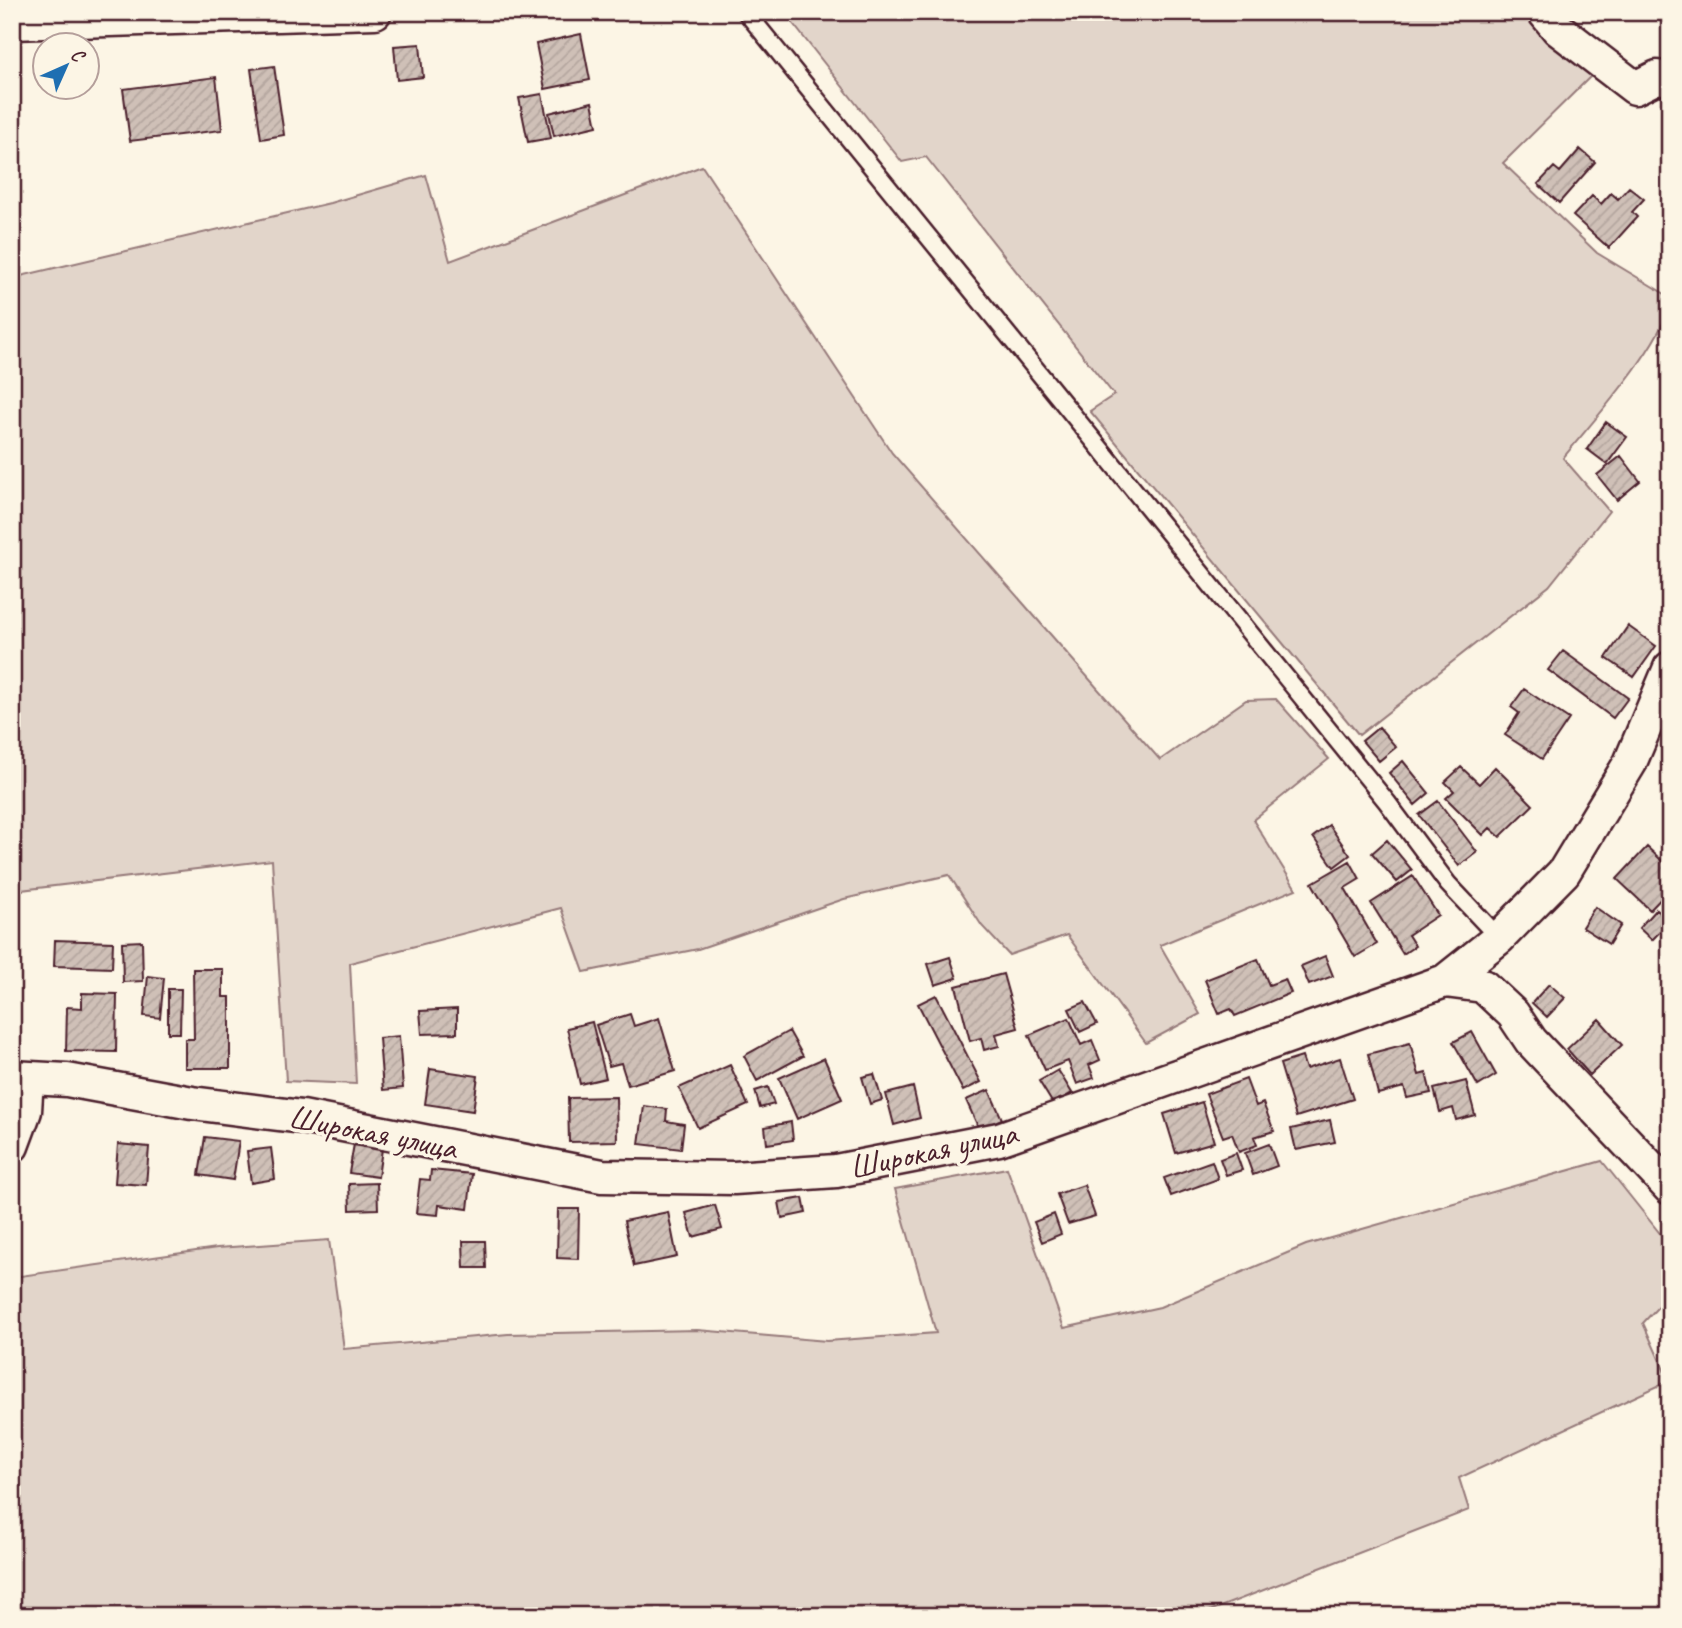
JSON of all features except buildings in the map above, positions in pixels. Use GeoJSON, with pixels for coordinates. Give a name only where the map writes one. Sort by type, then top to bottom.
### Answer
{"type":"FeatureCollection","features":[{"type":"Feature","properties":{"kind":"street"},"geometry":{"type":"LineString","coordinates":[[12,23],[375,12]]}},
{"type":"Feature","properties":{"kind":"street"},"geometry":{"type":"LineString","coordinates":[[1544,12],[1558,29],[1634,88],[1657,78],[1670,79]]}},
{"type":"Feature","properties":{"kind":"street","name":"Широкая улица"},"geometry":{"type":"LineString","coordinates":[[19,1078],[67,1080],[192,1103],[302,1117],[602,1176],[734,1178],[835,1171],[999,1139],[1446,981],[1499,938],[1564,872],[1630,763],[1670,668]]}},
{"type":"Feature","properties":{"kind":"street"},"geometry":{"type":"LineString","coordinates":[[1446,981],[1483,986],[1513,1014],[1531,1041],[1670,1188]]}},
{"type":"Feature","properties":{"kind":"street"},"geometry":{"type":"LineString","coordinates":[[12,1146],[25,1111],[19,1078]]}},
{"type":"Feature","properties":{"kind":"lane"},"geometry":{"type":"LineString","coordinates":[[746,12],[1362,770],[1448,884],[1499,938]]}},
{"type":"Feature","properties":{"kind":"shaded area"},"geometry":{"type":"Polygon","coordinates":[[[792,12],[1519,12],[1592,75],[1503,163],[1597,253],[1670,297],[1667,314],[1643,357],[1563,458],[1609,511],[1549,586],[1359,735],[1090,411],[1114,395],[926,157],[902,162],[787,16],[792,12]]]}},
{"type":"Feature","properties":{"kind":"shaded area"},"geometry":{"type":"Polygon","coordinates":[[[702,166],[892,453],[1160,760],[1246,700],[1276,699],[1329,759],[1253,820],[1296,889],[1160,945],[1200,1014],[1146,1043],[1067,935],[1009,955],[982,926],[949,875],[844,899],[698,949],[584,972],[561,908],[350,963],[356,1084],[286,1081],[272,860],[12,891],[12,278],[330,203],[426,175],[450,261],[702,166]]]}},
{"type":"Feature","properties":{"kind":"shaded area"},"geometry":{"type":"Polygon","coordinates":[[[1602,1161],[1670,1246],[1670,1294],[1643,1323],[1669,1381],[1459,1478],[1469,1510],[1197,1616],[12,1616],[13,1277],[217,1248],[329,1240],[344,1349],[508,1334],[697,1330],[827,1341],[936,1333],[895,1189],[1007,1168],[1064,1328],[1160,1307],[1306,1245],[1602,1161]]]}}]}
